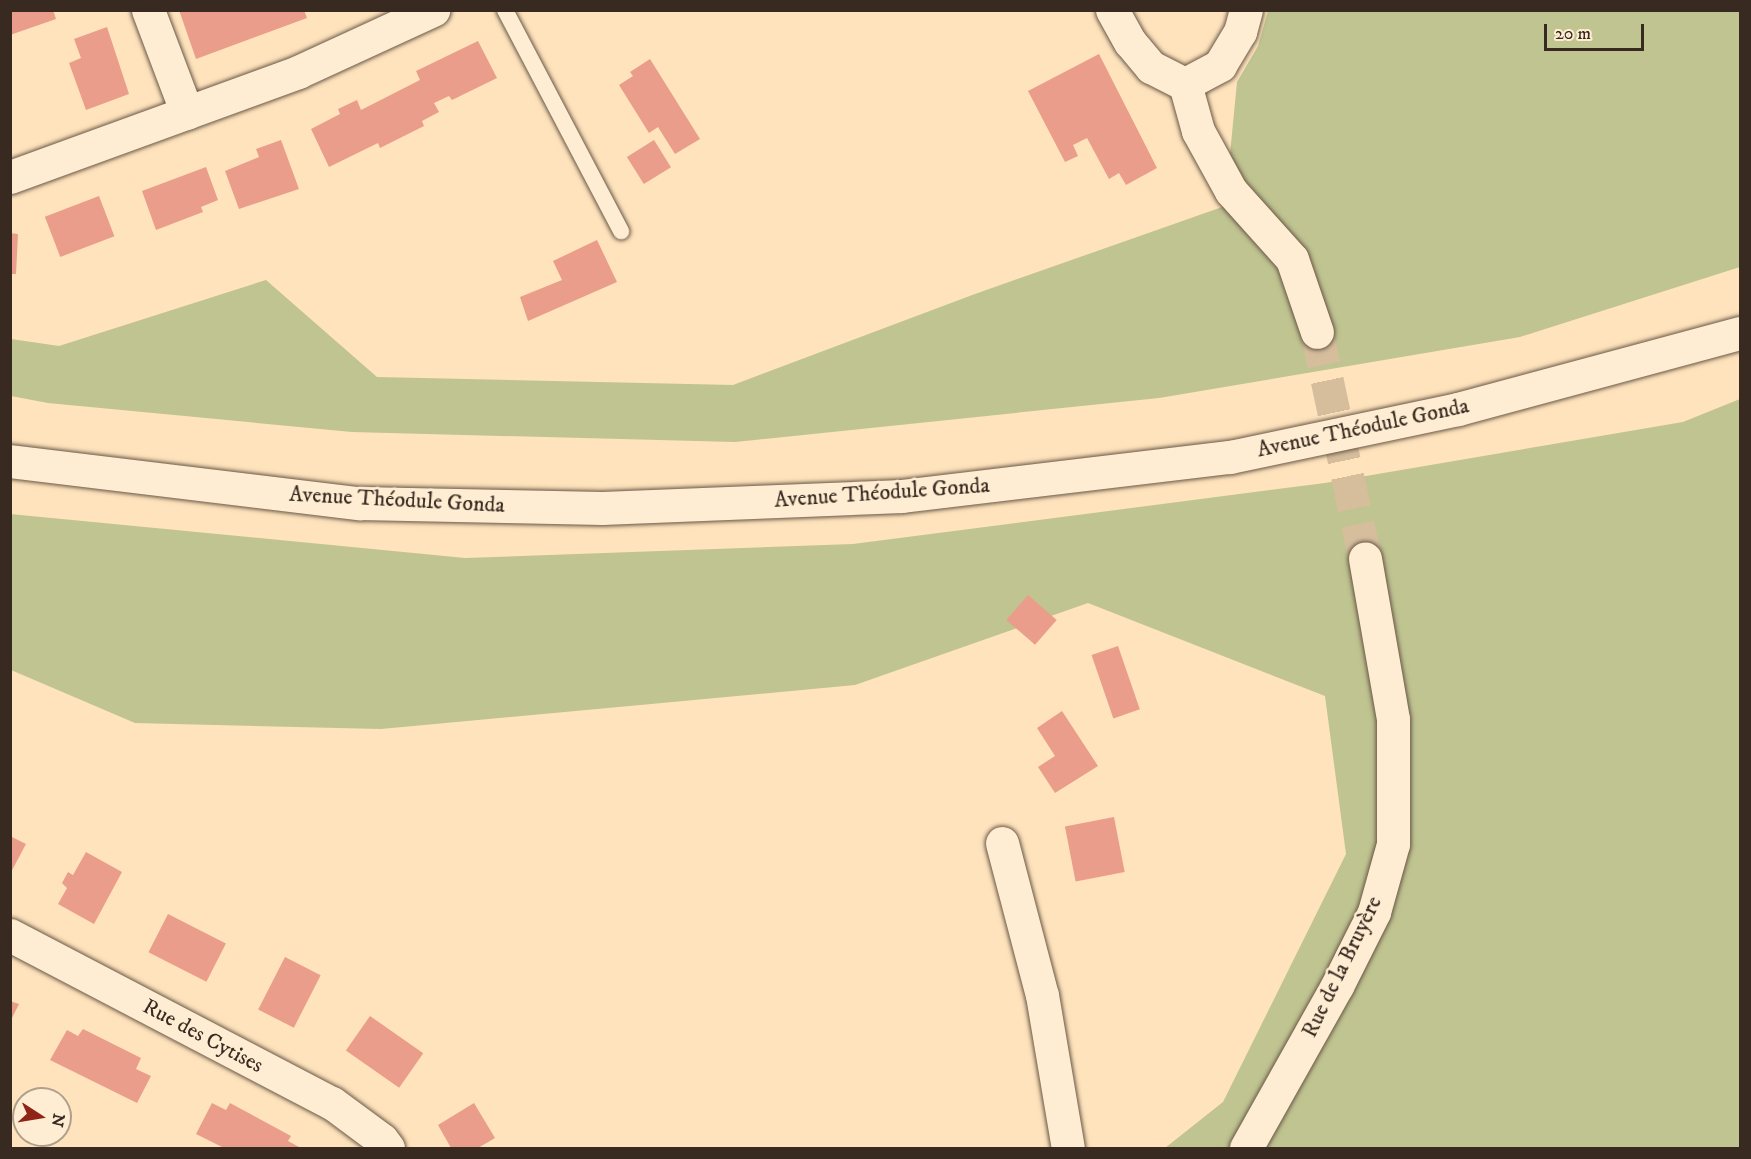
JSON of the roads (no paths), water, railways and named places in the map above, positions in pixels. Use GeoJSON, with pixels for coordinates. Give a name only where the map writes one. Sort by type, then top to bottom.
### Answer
{"type":"FeatureCollection","features":[{"type":"Feature","properties":{"kind":"street"},"geometry":{"type":"LineString","coordinates":[[148,10],[187,113]]}},
{"type":"Feature","properties":{"kind":"street"},"geometry":{"type":"LineString","coordinates":[[10,177],[337,57],[434,10]]}},
{"type":"Feature","properties":{"kind":"street"},"geometry":{"type":"LineString","coordinates":[[1112,10],[1130,42],[1151,67],[1185,84],[1198,131],[1231,191],[1292,259],[1317,332]]}},
{"type":"Feature","properties":{"kind":"street"},"geometry":{"type":"LineString","coordinates":[[1185,84],[1220,65],[1240,32],[1246,10]]}},
{"type":"Feature","properties":{"kind":"street","name":"Avenue Théodule Gonda"},"geometry":{"type":"LineString","coordinates":[[10,461],[359,503],[602,508],[902,496],[1230,457],[1458,409],[1740,333]]}},
{"type":"Feature","properties":{"kind":"street","name":"Rue de la Bruyère"},"geometry":{"type":"LineString","coordinates":[[1246,1149],[1337,986],[1374,912],[1393,844],[1393,719],[1365,558]]}},
{"type":"Feature","properties":{"kind":"street"},"geometry":{"type":"LineString","coordinates":[[1002,843],[1041,995],[1068,1149]]}},
{"type":"Feature","properties":{"kind":"street","name":"Rue des Cytises"},"geometry":{"type":"LineString","coordinates":[[10,934],[332,1103],[382,1140],[388,1149]]}},
{"type":"Feature","properties":{"kind":"lane"},"geometry":{"type":"LineString","coordinates":[[505,10],[621,231]]}},
{"type":"Feature","properties":{"kind":"tunnel"},"geometry":{"type":"LineString","coordinates":[[1317,332],[1365,558]]}}]}
